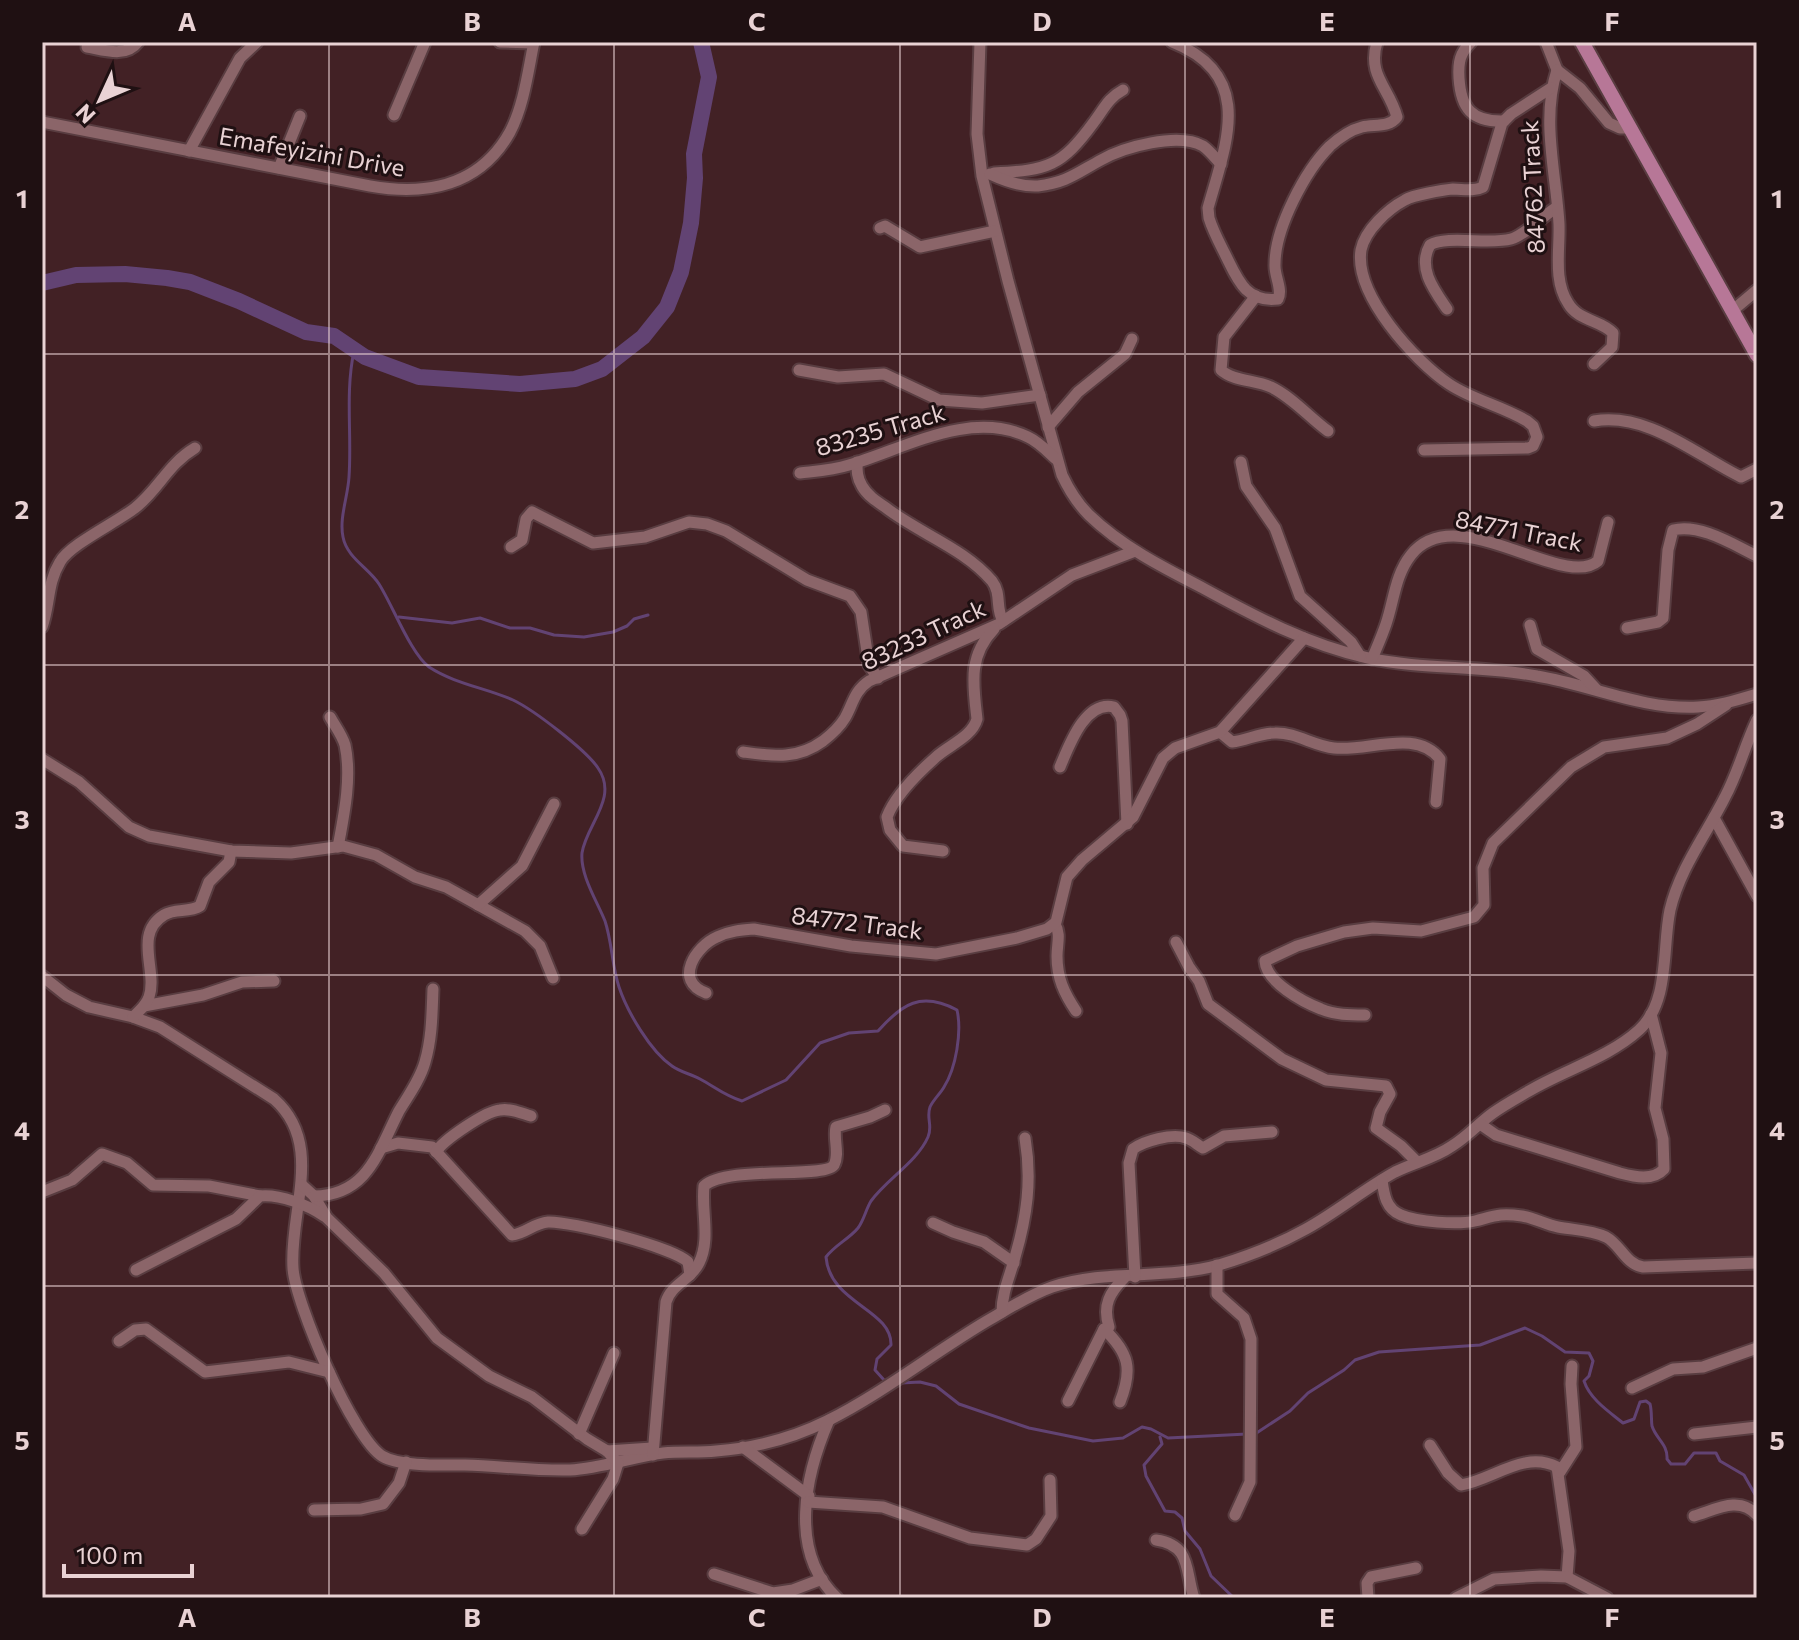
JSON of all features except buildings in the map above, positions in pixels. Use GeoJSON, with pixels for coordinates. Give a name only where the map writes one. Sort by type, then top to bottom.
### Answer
{"type":"FeatureCollection","features":[{"type":"Feature","properties":{"kind":"main road"},"geometry":{"type":"LineString","coordinates":[[1582,42],[1757,355]]}},
{"type":"Feature","properties":{"kind":"street"},"geometry":{"type":"LineString","coordinates":[[87,47],[124,52],[138,42]]}},
{"type":"Feature","properties":{"kind":"street"},"geometry":{"type":"LineString","coordinates":[[189,151],[240,58],[257,42]]}},
{"type":"Feature","properties":{"kind":"street"},"geometry":{"type":"LineString","coordinates":[[394,115],[425,42]]}},
{"type":"Feature","properties":{"kind":"street"},"geometry":{"type":"LineString","coordinates":[[500,42],[534,43]]}},
{"type":"Feature","properties":{"kind":"street"},"geometry":{"type":"LineString","coordinates":[[1172,42],[1196,52],[1220,78],[1228,103],[1228,131],[1208,208],[1209,218],[1235,279],[1256,296],[1274,300],[1281,297],[1275,274],[1276,248],[1299,191],[1320,157],[1353,130],[1391,123],[1397,117],[1374,69],[1377,42]]}},
{"type":"Feature","properties":{"kind":"street"},"geometry":{"type":"LineString","coordinates":[[1471,42],[1458,62],[1462,101],[1472,114],[1484,120],[1504,121]]}},
{"type":"Feature","properties":{"kind":"street"},"geometry":{"type":"LineString","coordinates":[[1546,42],[1557,70],[1580,88],[1609,123],[1630,128]]}},
{"type":"Feature","properties":{"kind":"street","name":"Emafeyizini Drive"},"geometry":{"type":"LineString","coordinates":[[42,122],[401,191],[426,190],[451,183],[484,162],[511,130],[534,43]]}},
{"type":"Feature","properties":{"kind":"street"},"geometry":{"type":"LineString","coordinates":[[981,43],[977,134],[995,231],[1066,484],[1082,507],[1103,527],[1135,551],[1214,595],[1304,638],[1366,657],[1509,671],[1668,706],[1696,707],[1757,694]]}},
{"type":"Feature","properties":{"kind":"street","name":"84762 Track"},"geometry":{"type":"LineString","coordinates":[[1557,70],[1551,88],[1559,274],[1567,302],[1578,315],[1610,329],[1614,337],[1608,353],[1594,364]]}},
{"type":"Feature","properties":{"kind":"street"},"geometry":{"type":"LineString","coordinates":[[1424,450],[1519,449],[1533,446],[1537,437],[1533,426],[1527,421],[1452,386],[1419,361],[1391,327],[1369,288],[1362,263],[1362,246],[1369,231],[1405,200],[1450,189],[1475,190],[1483,187],[1504,121],[1551,88]]}},
{"type":"Feature","properties":{"kind":"street"},"geometry":{"type":"LineString","coordinates":[[986,175],[1023,173],[1059,161],[1088,129],[1109,99],[1123,90]]}},
{"type":"Feature","properties":{"kind":"street"},"geometry":{"type":"LineString","coordinates":[[279,168],[300,116]]}},
{"type":"Feature","properties":{"kind":"street"},"geometry":{"type":"LineString","coordinates":[[986,175],[1016,184],[1040,186],[1079,175],[1101,160],[1139,145],[1177,141],[1200,145],[1221,164]]}},
{"type":"Feature","properties":{"kind":"street"},"geometry":{"type":"LineString","coordinates":[[1447,309],[1427,272],[1426,254],[1430,245],[1441,241],[1512,238],[1557,207]]}},
{"type":"Feature","properties":{"kind":"street"},"geometry":{"type":"LineString","coordinates":[[880,228],[885,226],[920,247],[995,231]]}},
{"type":"Feature","properties":{"kind":"street"},"geometry":{"type":"LineString","coordinates":[[1732,311],[1757,290]]}},
{"type":"Feature","properties":{"kind":"street"},"geometry":{"type":"LineString","coordinates":[[1256,296],[1224,337],[1221,370],[1228,376],[1281,392],[1328,431]]}},
{"type":"Feature","properties":{"kind":"street"},"geometry":{"type":"LineString","coordinates":[[1048,427],[1078,392],[1125,354],[1132,339]]}},
{"type":"Feature","properties":{"kind":"street"},"geometry":{"type":"LineString","coordinates":[[799,370],[838,377],[878,372],[902,380],[939,400],[982,403],[1040,395]]}},
{"type":"Feature","properties":{"kind":"street"},"geometry":{"type":"LineString","coordinates":[[1594,421],[1609,418],[1633,422],[1692,448],[1737,476],[1745,477],[1753,472]]}},
{"type":"Feature","properties":{"kind":"street","name":"83235 Track"},"geometry":{"type":"LineString","coordinates":[[800,473],[835,469],[899,449],[933,434],[966,429],[1002,430],[1025,435],[1058,460]]}},
{"type":"Feature","properties":{"kind":"street"},"geometry":{"type":"LineString","coordinates":[[42,627],[50,583],[61,558],[136,507],[155,489],[170,467],[195,448]]}},
{"type":"Feature","properties":{"kind":"street"},"geometry":{"type":"LineString","coordinates":[[857,462],[858,479],[870,496],[900,519],[976,566],[998,590],[1001,623],[977,652],[974,683],[977,719],[974,728],[934,759],[896,800],[887,817],[890,830],[903,846],[943,851]]}},
{"type":"Feature","properties":{"kind":"street"},"geometry":{"type":"LineString","coordinates":[[1241,462],[1246,486],[1275,528],[1300,596],[1366,657]]}},
{"type":"Feature","properties":{"kind":"street"},"geometry":{"type":"LineString","coordinates":[[511,547],[522,540],[526,519],[532,512],[593,543],[645,537],[689,522],[718,528],[807,580],[850,596],[861,612],[869,665],[878,678]]}},
{"type":"Feature","properties":{"kind":"street","name":"84771 Track"},"geometry":{"type":"LineString","coordinates":[[1366,657],[1386,624],[1400,575],[1411,554],[1424,543],[1439,538],[1461,537],[1517,549],[1565,566],[1586,567],[1598,561],[1608,522]]}},
{"type":"Feature","properties":{"kind":"street"},"geometry":{"type":"LineString","coordinates":[[1627,628],[1658,622],[1663,618],[1669,539],[1676,528],[1713,536],[1757,556]]}},
{"type":"Feature","properties":{"kind":"street","name":"83233 Track"},"geometry":{"type":"LineString","coordinates":[[743,752],[785,757],[815,747],[843,722],[860,688],[1001,623],[1072,575],[1135,551]]}},
{"type":"Feature","properties":{"kind":"street"},"geometry":{"type":"LineString","coordinates":[[1530,625],[1537,649],[1584,676],[1596,690]]}},
{"type":"Feature","properties":{"kind":"street"},"geometry":{"type":"LineString","coordinates":[[1076,1011],[1059,980],[1057,958],[1059,931],[1055,924],[1067,877],[1082,860],[1127,824],[1139,808],[1163,758],[1175,748],[1220,732],[1304,638]]}},
{"type":"Feature","properties":{"kind":"street"},"geometry":{"type":"LineString","coordinates":[[1365,1015],[1340,1014],[1316,1007],[1274,979],[1266,969],[1265,961],[1297,946],[1344,932],[1373,928],[1421,931],[1474,917],[1484,905],[1483,868],[1493,843],[1571,767],[1604,747],[1667,738],[1697,724],[1730,702]]}},
{"type":"Feature","properties":{"kind":"street"},"geometry":{"type":"LineString","coordinates":[[1060,767],[1083,722],[1102,707],[1114,707],[1122,721],[1127,824]]}},
{"type":"Feature","properties":{"kind":"street"},"geometry":{"type":"LineString","coordinates":[[330,717],[342,737],[346,752],[344,816],[338,847]]}},
{"type":"Feature","properties":{"kind":"street"},"geometry":{"type":"LineString","coordinates":[[607,1451],[743,1447],[796,1433],[829,1420],[1002,1312],[1053,1287],[1090,1279],[1180,1273],[1256,1252],[1296,1234],[1382,1180],[1451,1147],[1543,1083],[1619,1044],[1638,1030],[1651,1014],[1658,997],[1670,911],[1676,890],[1732,785],[1757,720]]}},
{"type":"Feature","properties":{"kind":"street"},"geometry":{"type":"LineString","coordinates":[[1220,732],[1232,742],[1281,733],[1319,745],[1345,749],[1419,744],[1440,759],[1436,802]]}},
{"type":"Feature","properties":{"kind":"street"},"geometry":{"type":"LineString","coordinates":[[42,759],[79,782],[119,820],[139,833],[231,851],[291,853],[338,847],[366,851],[403,871],[446,887],[533,938],[544,953],[553,978]]}},
{"type":"Feature","properties":{"kind":"street"},"geometry":{"type":"LineString","coordinates":[[478,905],[522,866],[554,804]]}},
{"type":"Feature","properties":{"kind":"street"},"geometry":{"type":"LineString","coordinates":[[1714,818],[1757,896]]}},
{"type":"Feature","properties":{"kind":"street"},"geometry":{"type":"LineString","coordinates":[[133,1017],[144,1006],[152,981],[147,949],[156,923],[169,913],[194,910],[200,906],[209,882],[229,862],[231,851]]}},
{"type":"Feature","properties":{"kind":"street","name":"84772 Track"},"geometry":{"type":"LineString","coordinates":[[706,993],[690,984],[690,970],[695,960],[715,937],[740,930],[754,929],[851,946],[936,954],[1017,938],[1055,924]]}},
{"type":"Feature","properties":{"kind":"street"},"geometry":{"type":"LineString","coordinates":[[1176,942],[1199,981],[1208,1004],[1282,1059],[1321,1079],[1386,1086],[1390,1094],[1376,1128],[1417,1162]]}},
{"type":"Feature","properties":{"kind":"street"},"geometry":{"type":"LineString","coordinates":[[42,976],[66,995],[89,1007],[160,1027],[285,1108],[300,1143],[302,1185],[293,1241],[295,1283],[342,1403],[382,1456],[406,1462],[570,1470],[618,1463],[652,1452]]}},
{"type":"Feature","properties":{"kind":"street"},"geometry":{"type":"LineString","coordinates":[[144,1006],[203,995],[242,982],[274,981]]}},
{"type":"Feature","properties":{"kind":"street"},"geometry":{"type":"LineString","coordinates":[[314,1196],[338,1193],[355,1184],[381,1148],[425,1064],[431,1037],[433,989]]}},
{"type":"Feature","properties":{"kind":"street"},"geometry":{"type":"LineString","coordinates":[[1480,1124],[1496,1135],[1630,1176],[1660,1174],[1664,1169],[1663,1139],[1655,1108],[1661,1053],[1651,1014]]}},
{"type":"Feature","properties":{"kind":"street"},"geometry":{"type":"LineString","coordinates":[[436,1152],[451,1136],[492,1112],[509,1110],[531,1116]]}},
{"type":"Feature","properties":{"kind":"street"},"geometry":{"type":"LineString","coordinates":[[652,1452],[666,1302],[673,1288],[698,1266],[704,1249],[703,1189],[706,1184],[714,1180],[777,1171],[825,1171],[833,1166],[836,1158],[836,1127],[885,1110]]}},
{"type":"Feature","properties":{"kind":"street"},"geometry":{"type":"LineString","coordinates":[[1068,1401],[1104,1329],[1109,1327],[1106,1302],[1130,1277],[1129,1163],[1133,1149],[1144,1143],[1178,1136],[1189,1138],[1203,1148],[1224,1136],[1272,1132]]}},
{"type":"Feature","properties":{"kind":"street"},"geometry":{"type":"LineString","coordinates":[[1002,1312],[1004,1291],[1014,1263],[1029,1192],[1025,1138]]}},
{"type":"Feature","properties":{"kind":"street"},"geometry":{"type":"LineString","coordinates":[[381,1148],[404,1144],[429,1146],[512,1235],[544,1222],[598,1230],[680,1256],[688,1262],[690,1275]]}},
{"type":"Feature","properties":{"kind":"street"},"geometry":{"type":"LineString","coordinates":[[42,1192],[72,1180],[105,1154],[127,1163],[153,1185],[209,1186],[272,1196],[313,1209],[372,1259],[446,1346],[489,1376],[532,1397],[579,1434],[607,1451],[618,1463]]}},
{"type":"Feature","properties":{"kind":"street"},"geometry":{"type":"LineString","coordinates":[[1382,1180],[1391,1208],[1400,1215],[1417,1220],[1465,1222],[1493,1215],[1523,1216],[1556,1227],[1605,1237],[1617,1245],[1633,1265],[1643,1267],[1757,1263]]}},
{"type":"Feature","properties":{"kind":"street"},"geometry":{"type":"LineString","coordinates":[[302,1185],[314,1196],[327,1218]]}},
{"type":"Feature","properties":{"kind":"street"},"geometry":{"type":"LineString","coordinates":[[136,1270],[236,1219],[260,1196]]}},
{"type":"Feature","properties":{"kind":"street"},"geometry":{"type":"LineString","coordinates":[[933,1223],[984,1242],[1014,1263]]}},
{"type":"Feature","properties":{"kind":"street"},"geometry":{"type":"LineString","coordinates":[[1217,1265],[1217,1294],[1240,1313],[1251,1339],[1250,1482],[1235,1515]]}},
{"type":"Feature","properties":{"kind":"street"},"geometry":{"type":"LineString","coordinates":[[119,1341],[135,1330],[146,1329],[205,1372],[289,1362],[329,1372]]}},
{"type":"Feature","properties":{"kind":"street"},"geometry":{"type":"LineString","coordinates":[[1104,1329],[1119,1344],[1127,1364],[1128,1379],[1120,1402]]}},
{"type":"Feature","properties":{"kind":"street"},"geometry":{"type":"LineString","coordinates":[[1632,1388],[1673,1369],[1703,1367],[1757,1348]]}},
{"type":"Feature","properties":{"kind":"street"},"geometry":{"type":"LineString","coordinates":[[579,1434],[614,1353]]}},
{"type":"Feature","properties":{"kind":"street"},"geometry":{"type":"LineString","coordinates":[[1560,1472],[1576,1447],[1572,1366]]}},
{"type":"Feature","properties":{"kind":"street"},"geometry":{"type":"LineString","coordinates":[[829,1420],[815,1454],[804,1526],[805,1539],[822,1579],[837,1598]]}},
{"type":"Feature","properties":{"kind":"street"},"geometry":{"type":"LineString","coordinates":[[1694,1434],[1757,1427]]}},
{"type":"Feature","properties":{"kind":"street"},"geometry":{"type":"LineString","coordinates":[[1430,1445],[1444,1467],[1461,1485],[1508,1466],[1550,1463],[1557,1467],[1569,1551],[1567,1577]]}},
{"type":"Feature","properties":{"kind":"street"},"geometry":{"type":"LineString","coordinates":[[743,1447],[808,1499],[883,1507],[970,1538],[1027,1545],[1033,1543],[1051,1516],[1050,1480]]}},
{"type":"Feature","properties":{"kind":"street"},"geometry":{"type":"LineString","coordinates":[[314,1510],[361,1509],[383,1504],[399,1483],[406,1462]]}},
{"type":"Feature","properties":{"kind":"street"},"geometry":{"type":"LineString","coordinates":[[582,1529],[613,1479],[618,1463]]}},
{"type":"Feature","properties":{"kind":"street"},"geometry":{"type":"LineString","coordinates":[[1694,1516],[1739,1504],[1747,1506],[1757,1515]]}},
{"type":"Feature","properties":{"kind":"street"},"geometry":{"type":"LineString","coordinates":[[1156,1540],[1173,1545],[1183,1557],[1194,1598]]}},
{"type":"Feature","properties":{"kind":"street"},"geometry":{"type":"LineString","coordinates":[[1368,1598],[1367,1583],[1371,1577],[1416,1568]]}},
{"type":"Feature","properties":{"kind":"street"},"geometry":{"type":"LineString","coordinates":[[714,1574],[773,1593],[793,1590],[822,1579]]}},
{"type":"Feature","properties":{"kind":"street"},"geometry":{"type":"LineString","coordinates":[[1456,1598],[1494,1579],[1530,1576],[1567,1577],[1607,1598]]}},
{"type":"Feature","properties":{"kind":"waterway"},"geometry":{"type":"LineString","coordinates":[[42,283],[76,275],[125,274],[190,282],[306,332],[334,336],[365,357],[419,377],[520,384],[575,379],[602,369],[643,337],[667,307],[681,272],[691,223],[694,154],[709,77],[701,42]]}},
{"type":"Feature","properties":{"kind":"waterway"},"geometry":{"type":"LineString","coordinates":[[354,351],[350,382],[349,477],[342,522],[345,544],[379,584],[422,661],[449,678],[522,705],[571,741],[598,768],[605,790],[585,843],[582,861],[605,921],[623,997],[633,1019],[656,1051],[675,1068],[742,1101],[786,1080],[820,1043],[849,1033],[878,1031],[895,1014],[913,1003],[933,1001],[957,1010],[959,1029],[955,1060],[948,1079],[930,1107],[928,1137],[917,1154],[871,1201],[858,1228],[826,1257],[830,1273],[838,1286],[882,1323],[889,1333],[891,1345],[877,1359],[875,1370],[884,1380],[890,1381]]}},
{"type":"Feature","properties":{"kind":"waterway"},"geometry":{"type":"LineString","coordinates":[[399,617],[452,623],[480,618],[510,628],[530,628],[554,635],[584,637],[613,632],[634,619],[648,615]]}},
{"type":"Feature","properties":{"kind":"waterway"},"geometry":{"type":"LineString","coordinates":[[1255,1434],[1355,1360],[1379,1352],[1480,1345],[1525,1328],[1565,1352],[1589,1353],[1593,1361],[1589,1376],[1584,1381],[1600,1404],[1623,1423],[1634,1419],[1640,1402],[1650,1404],[1652,1426],[1671,1464],[1685,1464],[1694,1453],[1716,1453],[1720,1461],[1744,1475],[1757,1498]]}},
{"type":"Feature","properties":{"kind":"waterway"},"geometry":{"type":"LineString","coordinates":[[901,1383],[920,1382],[936,1386],[959,1404],[1029,1428],[1093,1441],[1123,1438],[1142,1427],[1168,1438],[1247,1434]]}},
{"type":"Feature","properties":{"kind":"waterway"},"geometry":{"type":"LineString","coordinates":[[1160,1437],[1162,1444],[1144,1465],[1146,1476],[1165,1511],[1175,1512],[1182,1518],[1185,1531],[1200,1549],[1211,1576],[1234,1598]]}}]}
